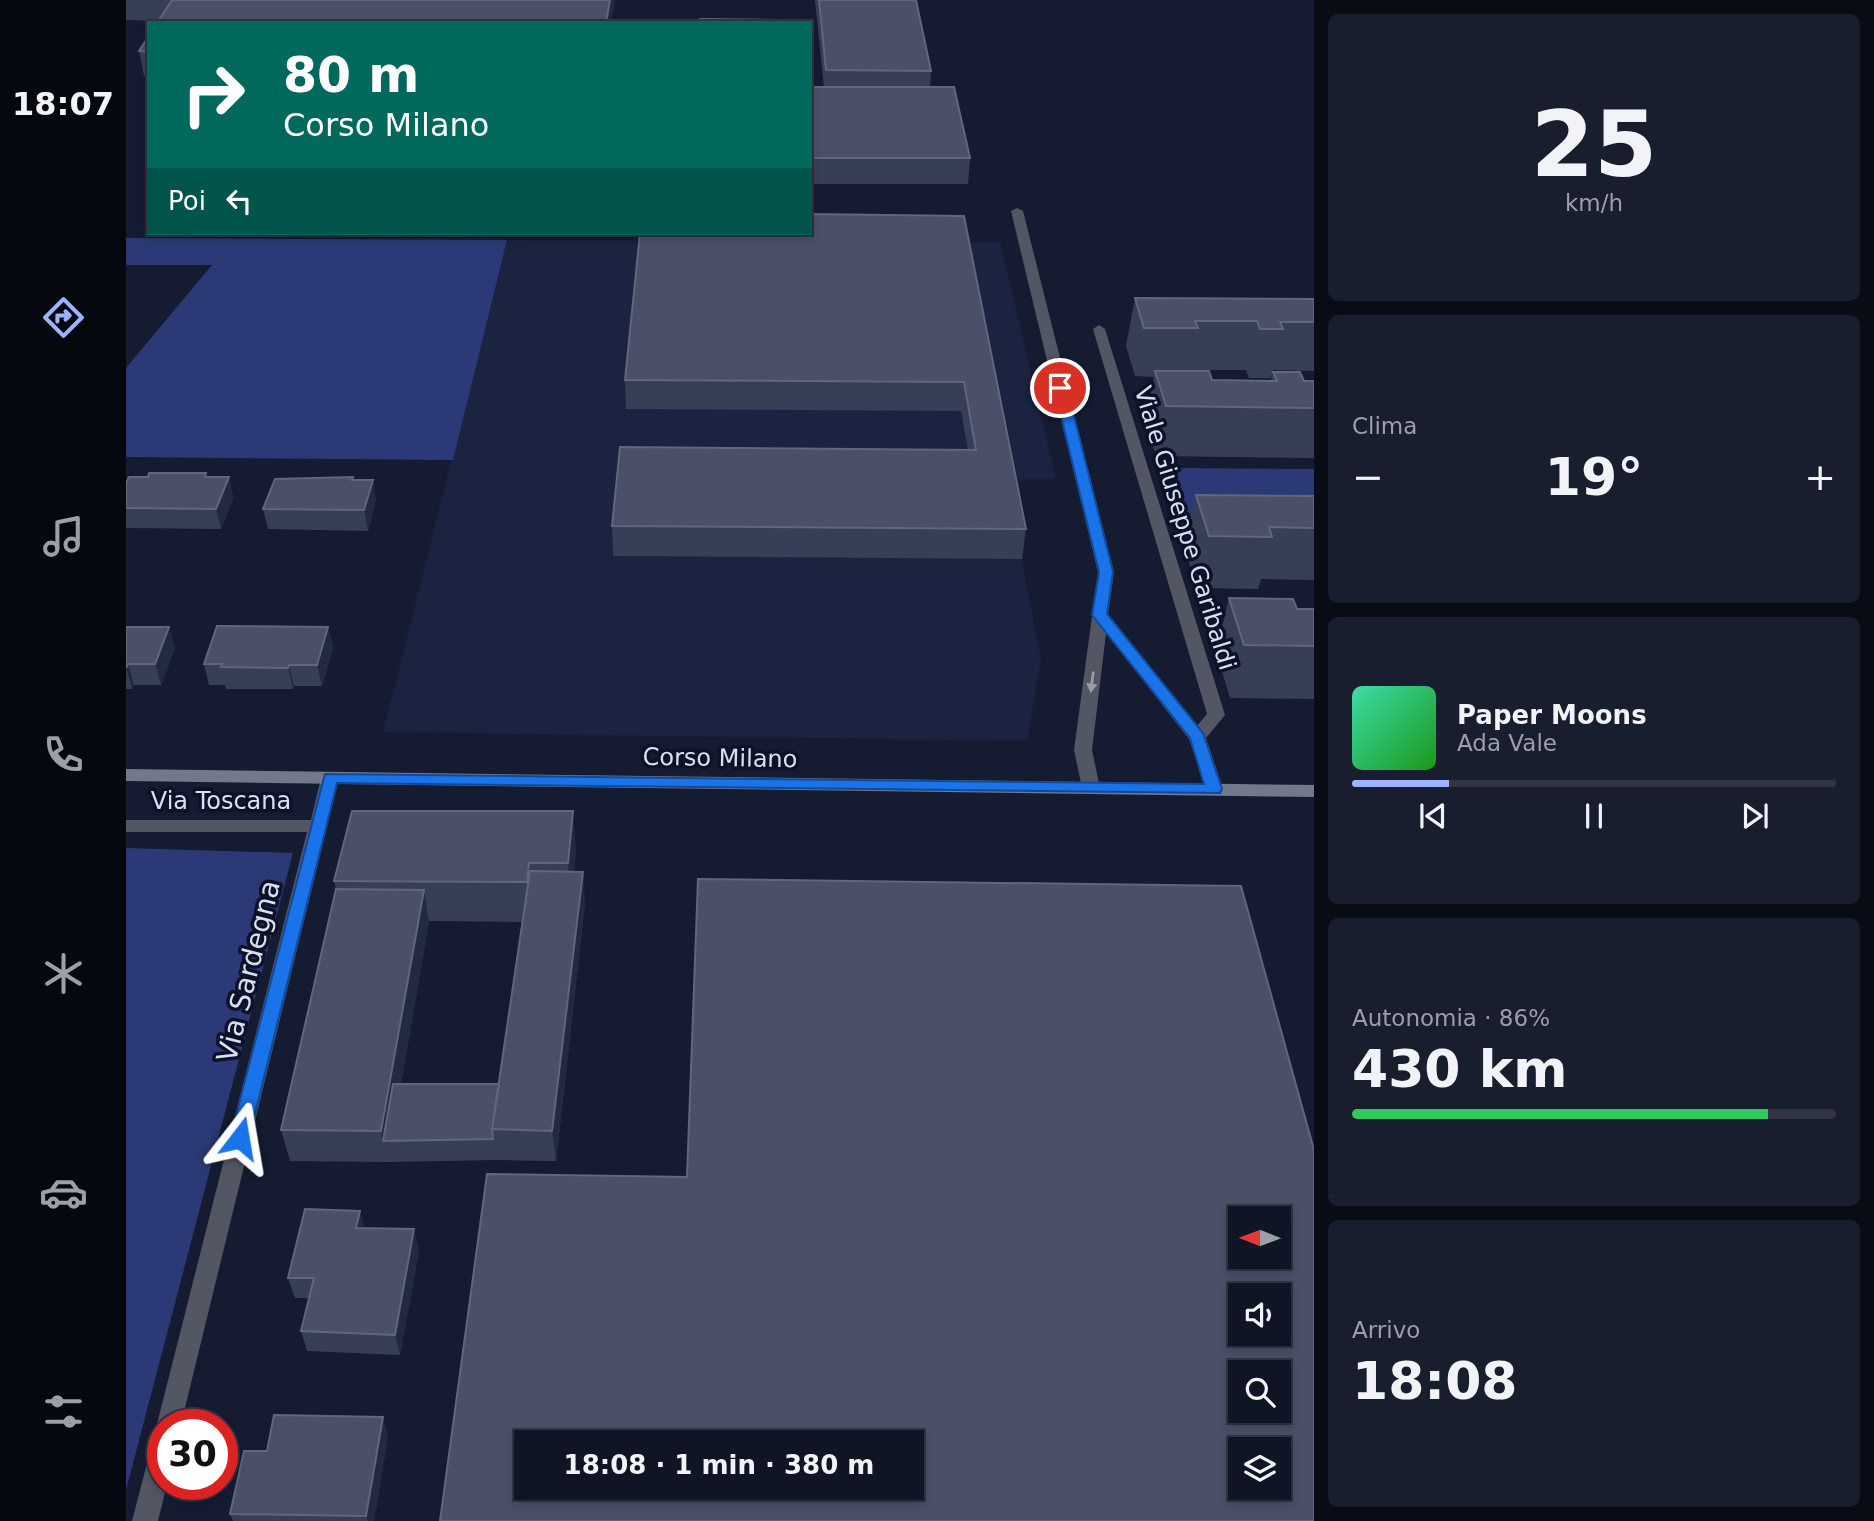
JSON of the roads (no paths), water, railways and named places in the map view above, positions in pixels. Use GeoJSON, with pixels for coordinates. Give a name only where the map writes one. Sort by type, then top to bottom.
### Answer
{"type":"FeatureCollection","features":[{"type":"Feature","properties":{"kind":"main road","name":"Corso Milano"},"geometry":{"type":"LineString","coordinates":[[126,775],[1314,791]]}},
{"type":"Feature","properties":{"kind":"street"},"geometry":{"type":"LineString","coordinates":[[1017,211],[1106,572],[1083,750],[1091,788]]}},
{"type":"Feature","properties":{"kind":"street","name":"Viale Giuseppe Garibaldi"},"geometry":{"type":"LineString","coordinates":[[1099,329],[1216,715],[1197,737]]}},
{"type":"Feature","properties":{"kind":"street"},"geometry":{"type":"LineString","coordinates":[[1100,615],[1197,737],[1214,789]]}},
{"type":"Feature","properties":{"kind":"street","name":"Via Sardegna"},"geometry":{"type":"LineString","coordinates":[[173,1409],[330,778]]}},
{"type":"Feature","properties":{"kind":"street","name":"Via Toscana"},"geometry":{"type":"LineString","coordinates":[[126,826],[317,826]]}},
{"type":"Feature","properties":{"kind":"street"},"geometry":{"type":"LineString","coordinates":[[145,1521],[150,1500]]}}]}
